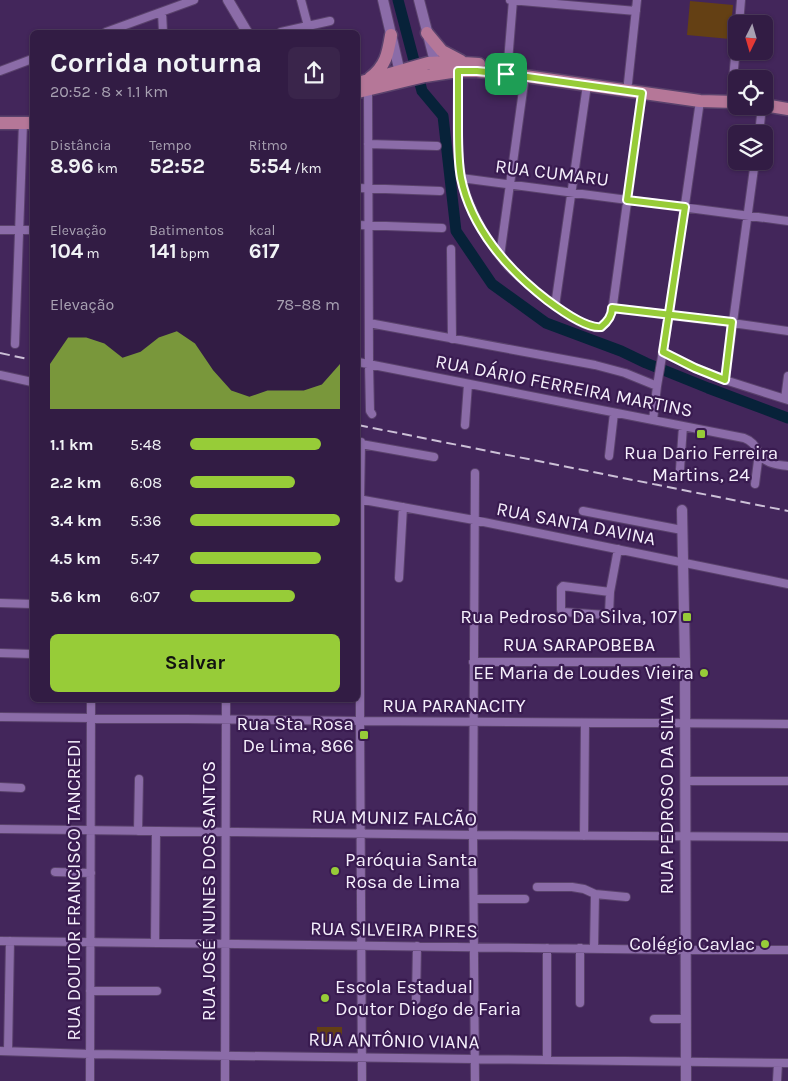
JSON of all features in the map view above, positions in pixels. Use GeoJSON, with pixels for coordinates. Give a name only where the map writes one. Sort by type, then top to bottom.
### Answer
{"type":"FeatureCollection","features":[{"type":"Feature","properties":{"kind":"main road"},"geometry":{"type":"LineString","coordinates":[[427,33],[442,50],[461,66]]}},
{"type":"Feature","properties":{"kind":"main road"},"geometry":{"type":"LineString","coordinates":[[363,86],[378,72],[385,62],[392,35]]}},
{"type":"Feature","properties":{"kind":"main road"},"geometry":{"type":"LineString","coordinates":[[363,86],[430,69],[461,66],[701,93],[728,100]]}},
{"type":"Feature","properties":{"kind":"main road"},"geometry":{"type":"LineString","coordinates":[[507,70],[525,76],[700,101],[706,98],[728,100]]}},
{"type":"Feature","properties":{"kind":"main road"},"geometry":{"type":"LineString","coordinates":[[607,88],[618,88],[628,84]]}},
{"type":"Feature","properties":{"kind":"main road"},"geometry":{"type":"LineString","coordinates":[[773,107],[788,109]]}},
{"type":"Feature","properties":{"kind":"main road"},"geometry":{"type":"LineString","coordinates":[[0,115],[29,120]]}},
{"type":"Feature","properties":{"kind":"main road"},"geometry":{"type":"LineString","coordinates":[[0,123],[29,120]]}},
{"type":"Feature","properties":{"kind":"street"},"geometry":{"type":"LineString","coordinates":[[112,30],[194,0]]}},
{"type":"Feature","properties":{"kind":"street"},"geometry":{"type":"LineString","coordinates":[[228,0],[246,30]]}},
{"type":"Feature","properties":{"kind":"street"},"geometry":{"type":"LineString","coordinates":[[301,0],[308,26]]}},
{"type":"Feature","properties":{"kind":"street"},"geometry":{"type":"LineString","coordinates":[[382,0],[405,75]]}},
{"type":"Feature","properties":{"kind":"street"},"geometry":{"type":"LineString","coordinates":[[419,0],[427,33],[430,69]]}},
{"type":"Feature","properties":{"kind":"street"},"geometry":{"type":"LineString","coordinates":[[507,70],[512,0],[636,11]]}},
{"type":"Feature","properties":{"kind":"street"},"geometry":{"type":"LineString","coordinates":[[628,84],[637,0]]}},
{"type":"Feature","properties":{"kind":"street"},"geometry":{"type":"LineString","coordinates":[[739,15],[741,0]]}},
{"type":"Feature","properties":{"kind":"street"},"geometry":{"type":"LineString","coordinates":[[162,12],[163,30]]}},
{"type":"Feature","properties":{"kind":"street"},"geometry":{"type":"LineString","coordinates":[[290,30],[330,20]]}},
{"type":"Feature","properties":{"kind":"street"},"geometry":{"type":"LineString","coordinates":[[0,71],[30,60]]}},
{"type":"Feature","properties":{"kind":"street"},"geometry":{"type":"LineString","coordinates":[[461,66],[458,142],[461,178],[476,218],[500,256],[524,282],[555,306],[576,319],[597,328],[603,325],[610,315],[612,308],[642,93]]}},
{"type":"Feature","properties":{"kind":"street"},"geometry":{"type":"LineString","coordinates":[[500,256],[525,76]]}},
{"type":"Feature","properties":{"kind":"street"},"geometry":{"type":"LineString","coordinates":[[555,306],[587,85]]}},
{"type":"Feature","properties":{"kind":"street"},"geometry":{"type":"LineString","coordinates":[[363,86],[368,144],[369,364],[370,411],[372,414]]}},
{"type":"Feature","properties":{"kind":"street"},"geometry":{"type":"LineString","coordinates":[[653,420],[700,101]]}},
{"type":"Feature","properties":{"kind":"street"},"geometry":{"type":"LineString","coordinates":[[15,344],[18,230],[29,120]]}},
{"type":"Feature","properties":{"kind":"street"},"geometry":{"type":"LineString","coordinates":[[368,144],[437,146]]}},
{"type":"Feature","properties":{"kind":"street"},"geometry":{"type":"LineString","coordinates":[[725,380],[754,170]]}},
{"type":"Feature","properties":{"kind":"street","name":"RUA CUMARU"},"geometry":{"type":"LineString","coordinates":[[461,178],[788,221]]}},
{"type":"Feature","properties":{"kind":"street"},"geometry":{"type":"LineString","coordinates":[[360,188],[440,191]]}},
{"type":"Feature","properties":{"kind":"street"},"geometry":{"type":"LineString","coordinates":[[360,224],[442,228]]}},
{"type":"Feature","properties":{"kind":"street"},"geometry":{"type":"LineString","coordinates":[[0,230],[30,230]]}},
{"type":"Feature","properties":{"kind":"street"},"geometry":{"type":"LineString","coordinates":[[451,249],[452,339]]}},
{"type":"Feature","properties":{"kind":"street"},"geometry":{"type":"LineString","coordinates":[[612,308],[732,322],[788,331]]}},
{"type":"Feature","properties":{"kind":"street"},"geometry":{"type":"LineString","coordinates":[[369,323],[595,365],[658,384]]}},
{"type":"Feature","properties":{"kind":"street"},"geometry":{"type":"LineString","coordinates":[[662,355],[725,380],[786,400],[788,376]]}},
{"type":"Feature","properties":{"kind":"street","name":"RUA DÁRIO FERREIRA MARTINS"},"geometry":{"type":"LineString","coordinates":[[360,362],[748,440],[754,444],[766,460],[788,466]]}},
{"type":"Feature","properties":{"kind":"street"},"geometry":{"type":"LineString","coordinates":[[0,375],[30,382]]}},
{"type":"Feature","properties":{"kind":"street"},"geometry":{"type":"LineString","coordinates":[[465,425],[468,384]]}},
{"type":"Feature","properties":{"kind":"street"},"geometry":{"type":"LineString","coordinates":[[609,456],[614,413]]}},
{"type":"Feature","properties":{"kind":"street"},"geometry":{"type":"LineString","coordinates":[[680,469],[683,426]]}},
{"type":"Feature","properties":{"kind":"street"},"geometry":{"type":"LineString","coordinates":[[360,471],[361,443],[434,457]]}},
{"type":"Feature","properties":{"kind":"street"},"geometry":{"type":"LineString","coordinates":[[755,484],[759,453]]}},
{"type":"Feature","properties":{"kind":"street"},"geometry":{"type":"LineString","coordinates":[[475,473],[473,662],[475,1081]]}},
{"type":"Feature","properties":{"kind":"street","name":"RUA SANTA DAVINA"},"geometry":{"type":"LineString","coordinates":[[360,499],[474,520],[788,584]]}},
{"type":"Feature","properties":{"kind":"street"},"geometry":{"type":"LineString","coordinates":[[399,578],[403,507]]}},
{"type":"Feature","properties":{"kind":"street","name":"RUA PEDROSO DA SILVA"},"geometry":{"type":"LineString","coordinates":[[682,510],[685,723],[686,1081]]}},
{"type":"Feature","properties":{"kind":"street"},"geometry":{"type":"LineString","coordinates":[[584,511],[682,530]]}},
{"type":"Feature","properties":{"kind":"street"},"geometry":{"type":"LineString","coordinates":[[610,592],[564,586],[561,588],[561,610],[562,612],[606,616],[609,613],[610,592],[618,549]]}},
{"type":"Feature","properties":{"kind":"street"},"geometry":{"type":"LineString","coordinates":[[0,603],[30,604]]}},
{"type":"Feature","properties":{"kind":"street"},"geometry":{"type":"LineString","coordinates":[[0,653],[30,654]]}},
{"type":"Feature","properties":{"kind":"street","name":"RUA SARAPOBEBA"},"geometry":{"type":"LineString","coordinates":[[473,662],[684,662]]}},
{"type":"Feature","properties":{"kind":"street","name":"RUA DOUTOR FRANCISCO TANCREDI"},"geometry":{"type":"LineString","coordinates":[[90,1081],[91,702]]}},
{"type":"Feature","properties":{"kind":"street","name":"RUA JOSÉ NUNES DOS SANTOS"},"geometry":{"type":"LineString","coordinates":[[226,702],[226,1081]]}},
{"type":"Feature","properties":{"kind":"street"},"geometry":{"type":"LineString","coordinates":[[360,702],[362,1081]]}},
{"type":"Feature","properties":{"kind":"street","name":"RUA PARANACITY"},"geometry":{"type":"LineString","coordinates":[[0,716],[226,720],[788,724]]}},
{"type":"Feature","properties":{"kind":"street"},"geometry":{"type":"LineString","coordinates":[[584,723],[584,836]]}},
{"type":"Feature","properties":{"kind":"street"},"geometry":{"type":"LineString","coordinates":[[138,831],[139,778]]}},
{"type":"Feature","properties":{"kind":"street"},"geometry":{"type":"LineString","coordinates":[[685,781],[788,781]]}},
{"type":"Feature","properties":{"kind":"street"},"geometry":{"type":"LineString","coordinates":[[0,787],[21,788]]}},
{"type":"Feature","properties":{"kind":"street","name":"RUA MUNIZ FALCÃO"},"geometry":{"type":"LineString","coordinates":[[0,829],[788,837]]}},
{"type":"Feature","properties":{"kind":"street"},"geometry":{"type":"LineString","coordinates":[[155,943],[156,832]]}},
{"type":"Feature","properties":{"kind":"street"},"geometry":{"type":"LineString","coordinates":[[55,872],[90,873]]}},
{"type":"Feature","properties":{"kind":"street"},"geometry":{"type":"LineString","coordinates":[[537,887],[572,887],[584,889],[595,894],[626,897]]}},
{"type":"Feature","properties":{"kind":"street"},"geometry":{"type":"LineString","coordinates":[[594,948],[595,894]]}},
{"type":"Feature","properties":{"kind":"street"},"geometry":{"type":"LineString","coordinates":[[474,899],[525,899]]}},
{"type":"Feature","properties":{"kind":"street","name":"RUA SILVEIRA PIRES"},"geometry":{"type":"LineString","coordinates":[[0,941],[788,950]]}},
{"type":"Feature","properties":{"kind":"street"},"geometry":{"type":"LineString","coordinates":[[4,1051],[10,941]]}},
{"type":"Feature","properties":{"kind":"street"},"geometry":{"type":"LineString","coordinates":[[416,1000],[417,946]]}},
{"type":"Feature","properties":{"kind":"street"},"geometry":{"type":"LineString","coordinates":[[546,948],[547,1059]]}},
{"type":"Feature","properties":{"kind":"street"},"geometry":{"type":"LineString","coordinates":[[580,948],[580,1002]]}},
{"type":"Feature","properties":{"kind":"street"},"geometry":{"type":"LineString","coordinates":[[90,991],[157,991]]}},
{"type":"Feature","properties":{"kind":"street"},"geometry":{"type":"LineString","coordinates":[[654,1019],[685,1019]]}},
{"type":"Feature","properties":{"kind":"street","name":"RUA ANTÔNIO VIANA"},"geometry":{"type":"LineString","coordinates":[[4,1051],[90,1054],[788,1063]]}},
{"type":"Feature","properties":{"kind":"street"},"geometry":{"type":"LineString","coordinates":[[777,1081],[778,1063]]}},
{"type":"Feature","properties":{"kind":"shaded area"},"geometry":{"type":"Polygon","coordinates":[[[690,1],[733,5],[732,15],[728,15],[728,39],[687,35],[690,1]]]}},
{"type":"Feature","properties":{"kind":"shaded area"},"geometry":{"type":"Polygon","coordinates":[[[317,1027],[342,1027],[342,1043],[317,1042],[317,1027]]]}},
{"type":"Feature","properties":{"kind":"waterway"},"geometry":{"type":"LineString","coordinates":[[398,0],[422,91],[443,116],[456,231],[492,284],[546,323],[788,418]]}},
{"type":"Feature","properties":{"kind":"railway"},"geometry":{"type":"LineString","coordinates":[[0,353],[30,360]]}},
{"type":"Feature","properties":{"kind":"railway"},"geometry":{"type":"LineString","coordinates":[[360,425],[788,511]]}},
{"type":"Feature","properties":{"kind":"place","name":"Rua Dario Ferreira Martins, 24"},"geometry":{"type":"Point","coordinates":[701,434]}},
{"type":"Feature","properties":{"kind":"place","name":"Rua Pedroso Da Silva, 107"},"geometry":{"type":"Point","coordinates":[687,617]}},
{"type":"Feature","properties":{"kind":"place","name":"EE Maria de Loudes Vieira"},"geometry":{"type":"Point","coordinates":[704,673]}},
{"type":"Feature","properties":{"kind":"place","name":"Rua Sta. Rosa De Lima, 866"},"geometry":{"type":"Point","coordinates":[364,735]}},
{"type":"Feature","properties":{"kind":"place","name":"Paróquia Santa Rosa de Lima"},"geometry":{"type":"Point","coordinates":[335,871]}},
{"type":"Feature","properties":{"kind":"place","name":"Colégio Cavlac"},"geometry":{"type":"Point","coordinates":[765,944]}},
{"type":"Feature","properties":{"kind":"place","name":"Escola Estadual Doutor Diogo de Faria"},"geometry":{"type":"Point","coordinates":[325,998]}},
{"type":"Feature","properties":{"kind":"route"},"geometry":{"type":"LineString","coordinates":[[506,74],[458,71],[458,142],[461,178],[476,218],[500,256],[524,282],[539,294],[555,306],[592,327],[601,327],[612,312],[612,308],[669,315],[732,322],[725,380],[663,352],[669,315],[685,207],[627,200],[642,93],[506,74]]}}]}
